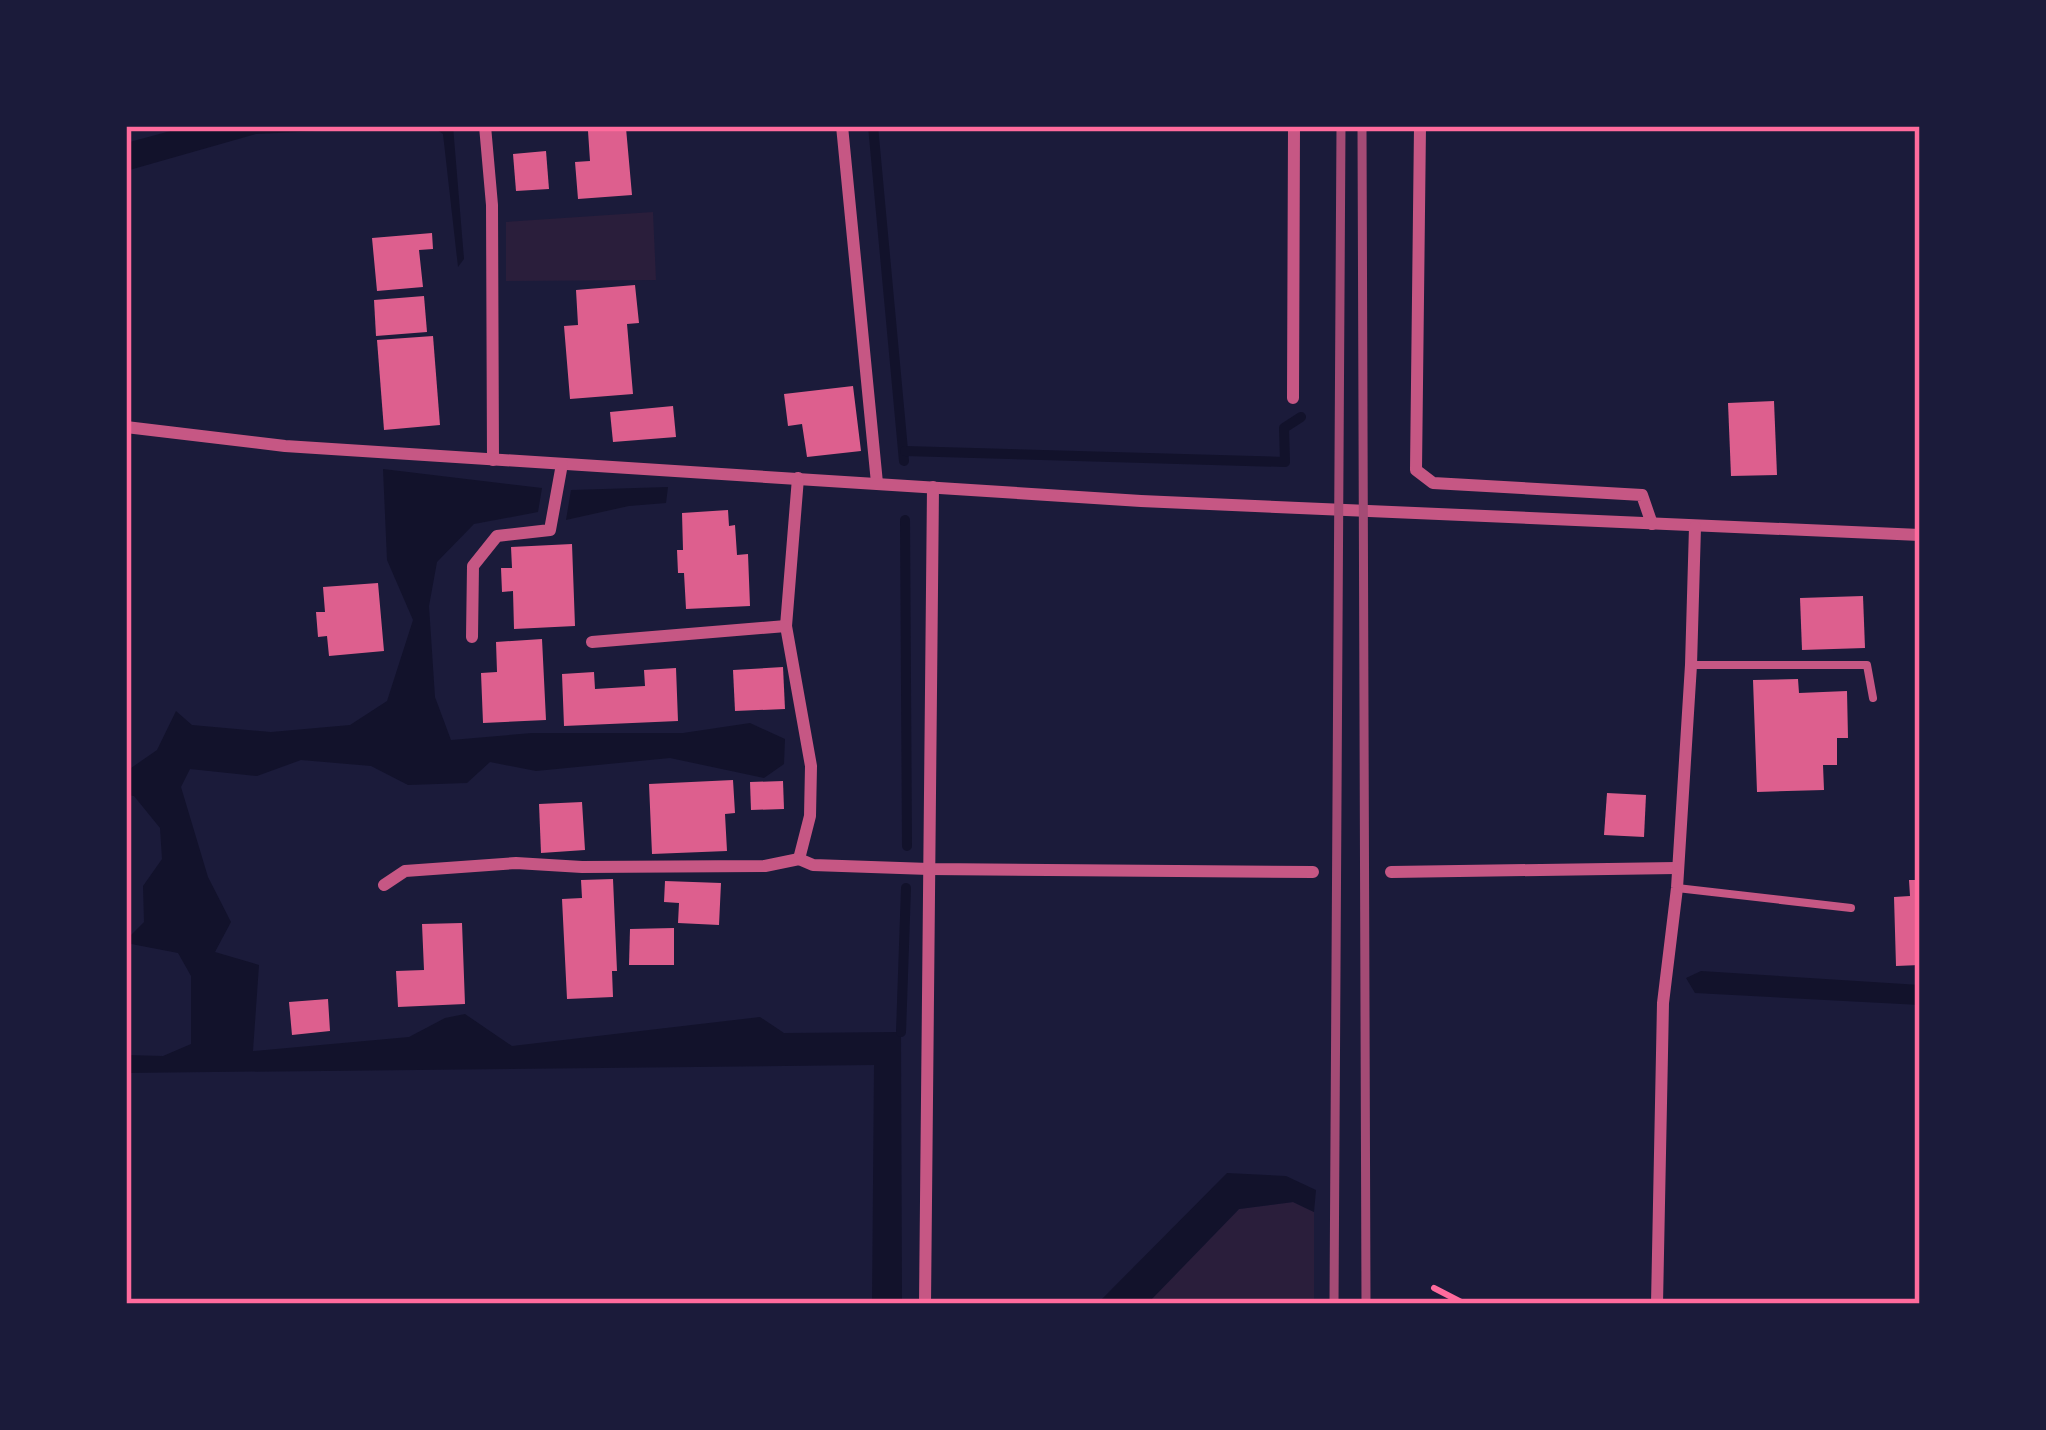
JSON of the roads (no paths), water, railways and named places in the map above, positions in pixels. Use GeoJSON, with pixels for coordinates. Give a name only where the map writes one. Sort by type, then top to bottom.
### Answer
{"type":"FeatureCollection","features":[{"type":"Feature","properties":{"kind":"street"},"geometry":{"type":"LineString","coordinates":[[485,126],[492,206],[493,460]]}},
{"type":"Feature","properties":{"kind":"street"},"geometry":{"type":"LineString","coordinates":[[842,126],[877,483]]}},
{"type":"Feature","properties":{"kind":"street"},"geometry":{"type":"LineString","coordinates":[[1293,398],[1294,126]]}},
{"type":"Feature","properties":{"kind":"street"},"geometry":{"type":"LineString","coordinates":[[1420,126],[1416,470],[1433,483],[1642,495],[1652,524]]}},
{"type":"Feature","properties":{"kind":"street"},"geometry":{"type":"LineString","coordinates":[[126,427],[285,446],[1315,511],[1920,535]]}},
{"type":"Feature","properties":{"kind":"street"},"geometry":{"type":"LineString","coordinates":[[472,637],[473,566],[497,536],[550,530],[562,464]]}},
{"type":"Feature","properties":{"kind":"street"},"geometry":{"type":"LineString","coordinates":[[798,478],[786,626],[811,766],[810,815],[799,859]]}},
{"type":"Feature","properties":{"kind":"street"},"geometry":{"type":"LineString","coordinates":[[925,1304],[933,487]]}},
{"type":"Feature","properties":{"kind":"street"},"geometry":{"type":"LineString","coordinates":[[1657,1304],[1663,1004],[1677,888],[1695,526]]}},
{"type":"Feature","properties":{"kind":"street"},"geometry":{"type":"LineString","coordinates":[[592,642],[786,626]]}},
{"type":"Feature","properties":{"kind":"street"},"geometry":{"type":"LineString","coordinates":[[384,885],[405,871],[516,863],[765,866],[799,859],[813,865],[929,869],[1312,872]]}},
{"type":"Feature","properties":{"kind":"street"},"geometry":{"type":"LineString","coordinates":[[1391,872],[1676,868]]}},
{"type":"Feature","properties":{"kind":"lane"},"geometry":{"type":"LineString","coordinates":[[1691,665],[1867,665],[1873,698]]}},
{"type":"Feature","properties":{"kind":"lane"},"geometry":{"type":"LineString","coordinates":[[1677,888],[1851,908]]}},
{"type":"Feature","properties":{"kind":"waterway"},"geometry":{"type":"LineString","coordinates":[[873,126],[904,461]]}},
{"type":"Feature","properties":{"kind":"waterway"},"geometry":{"type":"LineString","coordinates":[[905,451],[1285,462],[1284,428],[1301,417]]}},
{"type":"Feature","properties":{"kind":"waterway"},"geometry":{"type":"LineString","coordinates":[[905,520],[907,846]]}},
{"type":"Feature","properties":{"kind":"waterway"},"geometry":{"type":"LineString","coordinates":[[901,1032],[906,888]]}},
{"type":"Feature","properties":{"kind":"railway"},"geometry":{"type":"LineString","coordinates":[[1334,1304],[1341,126]]}},
{"type":"Feature","properties":{"kind":"railway"},"geometry":{"type":"LineString","coordinates":[[1362,126],[1366,1304]]}}]}
